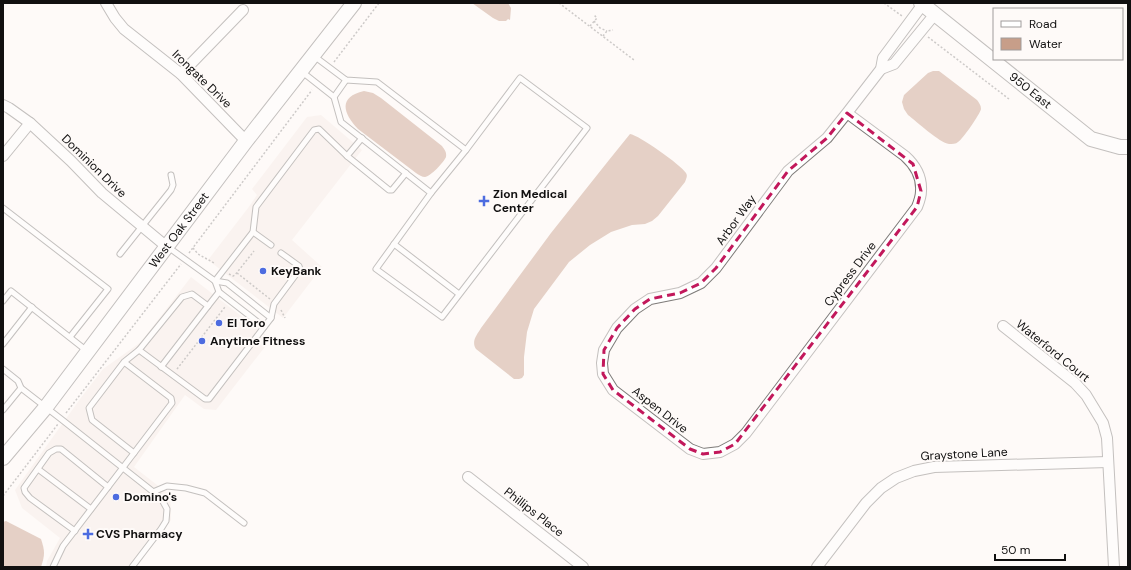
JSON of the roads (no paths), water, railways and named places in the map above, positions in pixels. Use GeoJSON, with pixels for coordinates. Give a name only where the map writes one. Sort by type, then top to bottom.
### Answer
{"type":"FeatureCollection","features":[{"type":"Feature","properties":{"kind":"main road","name":"West Oak Street"},"geometry":{"type":"LineString","coordinates":[[4,453],[46,407],[246,141],[354,3]]}},
{"type":"Feature","properties":{"kind":"main road","name":"950 East"},"geometry":{"type":"LineString","coordinates":[[928,7],[993,60]]}},
{"type":"Feature","properties":{"kind":"main road","name":"950 East"},"geometry":{"type":"LineString","coordinates":[[993,60],[1091,139],[1120,147],[1128,147]]}},
{"type":"Feature","properties":{"kind":"street","name":"Irongate Drive"},"geometry":{"type":"LineString","coordinates":[[106,3],[124,29],[181,74],[246,141]]}},
{"type":"Feature","properties":{"kind":"street","name":"Arbor Way"},"geometry":{"type":"LineString","coordinates":[[881,69],[894,64],[928,7]]}},
{"type":"Feature","properties":{"kind":"street","name":"Arbor Way"},"geometry":{"type":"LineString","coordinates":[[602,363],[604,350],[617,328],[634,309],[650,299],[680,293],[701,283],[716,268],[788,171],[827,138],[881,69],[883,58],[928,7]]}},
{"type":"Feature","properties":{"kind":"street"},"geometry":{"type":"LineString","coordinates":[[181,74],[243,10]]}},
{"type":"Feature","properties":{"kind":"street","name":"Dominion Drive"},"geometry":{"type":"LineString","coordinates":[[3,105],[30,123],[71,161],[102,193],[167,246]]}},
{"type":"Feature","properties":{"kind":"street","name":"Cypress Drive"},"geometry":{"type":"LineString","coordinates":[[720,452],[735,444],[746,433],[917,207],[921,191],[919,174],[913,164],[905,156],[847,113]]}},
{"type":"Feature","properties":{"kind":"street"},"geometry":{"type":"LineString","coordinates":[[3,156],[30,123]]}},
{"type":"Feature","properties":{"kind":"street","name":"Waterford Court"},"geometry":{"type":"LineString","coordinates":[[1003,326],[1075,383],[1086,395],[1103,423],[1107,438],[1114,567]]}},
{"type":"Feature","properties":{"kind":"street","name":"Aspen Drive"},"geometry":{"type":"LineString","coordinates":[[602,363],[603,374],[613,390],[690,449],[703,454],[720,452]]}},
{"type":"Feature","properties":{"kind":"street","name":"Graystone Lane"},"geometry":{"type":"LineString","coordinates":[[817,567],[866,503],[881,488],[896,478],[914,471],[934,467],[1108,462]]}},
{"type":"Feature","properties":{"kind":"street","name":"Phillips Place"},"geometry":{"type":"LineString","coordinates":[[468,478],[583,567]]}},
{"type":"Feature","properties":{"kind":"lane"},"geometry":{"type":"LineString","coordinates":[[313,56],[346,80],[376,82],[466,150]]}},
{"type":"Feature","properties":{"kind":"lane"},"geometry":{"type":"LineString","coordinates":[[301,71],[334,97],[342,122],[431,192]]}},
{"type":"Feature","properties":{"kind":"lane"},"geometry":{"type":"LineString","coordinates":[[520,78],[587,128],[442,317],[376,269],[431,192],[466,150],[520,78]]}},
{"type":"Feature","properties":{"kind":"lane"},"geometry":{"type":"LineString","coordinates":[[334,97],[346,80]]}},
{"type":"Feature","properties":{"kind":"lane"},"geometry":{"type":"LineString","coordinates":[[215,281],[253,232],[256,207],[314,130],[319,130],[347,156],[389,190],[392,190],[406,173]]}},
{"type":"Feature","properties":{"kind":"lane"},"geometry":{"type":"LineString","coordinates":[[347,156],[362,138]]}},
{"type":"Feature","properties":{"kind":"lane"},"geometry":{"type":"LineString","coordinates":[[120,254],[171,190],[173,185],[170,176]]}},
{"type":"Feature","properties":{"kind":"lane"},"geometry":{"type":"LineString","coordinates":[[3,208],[108,288],[70,337]]}},
{"type":"Feature","properties":{"kind":"lane"},"geometry":{"type":"LineString","coordinates":[[253,232],[271,246]]}},
{"type":"Feature","properties":{"kind":"lane"},"geometry":{"type":"LineString","coordinates":[[394,244],[459,294]]}},
{"type":"Feature","properties":{"kind":"lane"},"geometry":{"type":"LineString","coordinates":[[167,246],[184,260],[215,281],[227,283],[271,318]]}},
{"type":"Feature","properties":{"kind":"lane"},"geometry":{"type":"LineString","coordinates":[[139,350],[205,400],[209,399],[271,318],[274,304],[300,270],[299,266],[281,253]]}},
{"type":"Feature","properties":{"kind":"lane"},"geometry":{"type":"LineString","coordinates":[[215,281],[219,292],[264,327]]}},
{"type":"Feature","properties":{"kind":"lane"},"geometry":{"type":"LineString","coordinates":[[3,301],[11,291],[88,352]]}},
{"type":"Feature","properties":{"kind":"lane"},"geometry":{"type":"LineString","coordinates":[[161,367],[219,292]]}},
{"type":"Feature","properties":{"kind":"lane"},"geometry":{"type":"LineString","coordinates":[[134,453],[92,420],[89,408],[124,362],[139,350],[182,297],[192,294],[208,306]]}},
{"type":"Feature","properties":{"kind":"lane"},"geometry":{"type":"LineString","coordinates":[[3,344],[32,307]]}},
{"type":"Feature","properties":{"kind":"lane"},"geometry":{"type":"LineString","coordinates":[[52,567],[63,546],[172,402],[171,398],[124,362]]}},
{"type":"Feature","properties":{"kind":"lane"},"geometry":{"type":"LineString","coordinates":[[3,369],[18,381],[21,388],[161,498],[167,509],[166,521],[132,567]]}},
{"type":"Feature","properties":{"kind":"lane"},"geometry":{"type":"LineString","coordinates":[[3,410],[21,388]]}},
{"type":"Feature","properties":{"kind":"lane"},"geometry":{"type":"LineString","coordinates":[[75,531],[30,498],[25,492],[24,488],[49,453],[56,449],[61,450],[108,487]]}},
{"type":"Feature","properties":{"kind":"lane"},"geometry":{"type":"LineString","coordinates":[[38,469],[91,509]]}},
{"type":"Feature","properties":{"kind":"lane"},"geometry":{"type":"LineString","coordinates":[[153,492],[167,486],[186,488],[205,493],[244,523]]}},
{"type":"Feature","properties":{"kind":"water"},"geometry":{"type":"Polygon","coordinates":[[[472,3],[508,3],[511,8],[510,20],[499,21],[472,3]]]}},
{"type":"Feature","properties":{"kind":"water"},"geometry":{"type":"Polygon","coordinates":[[[939,71],[977,100],[981,106],[980,112],[971,126],[955,144],[945,143],[940,140],[908,115],[904,109],[902,102],[904,95],[928,73],[939,71]]]}},
{"type":"Feature","properties":{"kind":"water"},"geometry":{"type":"Polygon","coordinates":[[[364,91],[373,93],[381,98],[442,146],[446,152],[446,157],[440,166],[427,176],[423,177],[358,129],[346,112],[346,106],[350,97],[364,91]]]}},
{"type":"Feature","properties":{"kind":"water"},"geometry":{"type":"Polygon","coordinates":[[[630,134],[668,157],[683,169],[687,174],[687,178],[658,216],[652,221],[645,224],[632,225],[611,232],[590,245],[569,262],[534,309],[527,332],[524,357],[524,375],[522,378],[514,379],[476,349],[474,343],[475,338],[551,233],[630,134]]]}},
{"type":"Feature","properties":{"kind":"water"},"geometry":{"type":"Polygon","coordinates":[[[6,521],[41,539],[44,553],[41,567],[3,567],[3,522],[6,521]]]}},
{"type":"Feature","properties":{"kind":"place","name":"Zion Medical Center"},"geometry":{"type":"Point","coordinates":[484,201]}},
{"type":"Feature","properties":{"kind":"place","name":"KeyBank"},"geometry":{"type":"Point","coordinates":[263,271]}},
{"type":"Feature","properties":{"kind":"place","name":"El Toro"},"geometry":{"type":"Point","coordinates":[219,323]}},
{"type":"Feature","properties":{"kind":"place","name":"Anytime Fitness"},"geometry":{"type":"Point","coordinates":[202,341]}},
{"type":"Feature","properties":{"kind":"place","name":"Domino's"},"geometry":{"type":"Point","coordinates":[116,497]}},
{"type":"Feature","properties":{"kind":"place","name":"CVS Pharmacy"},"geometry":{"type":"Point","coordinates":[88,534]}}]}
